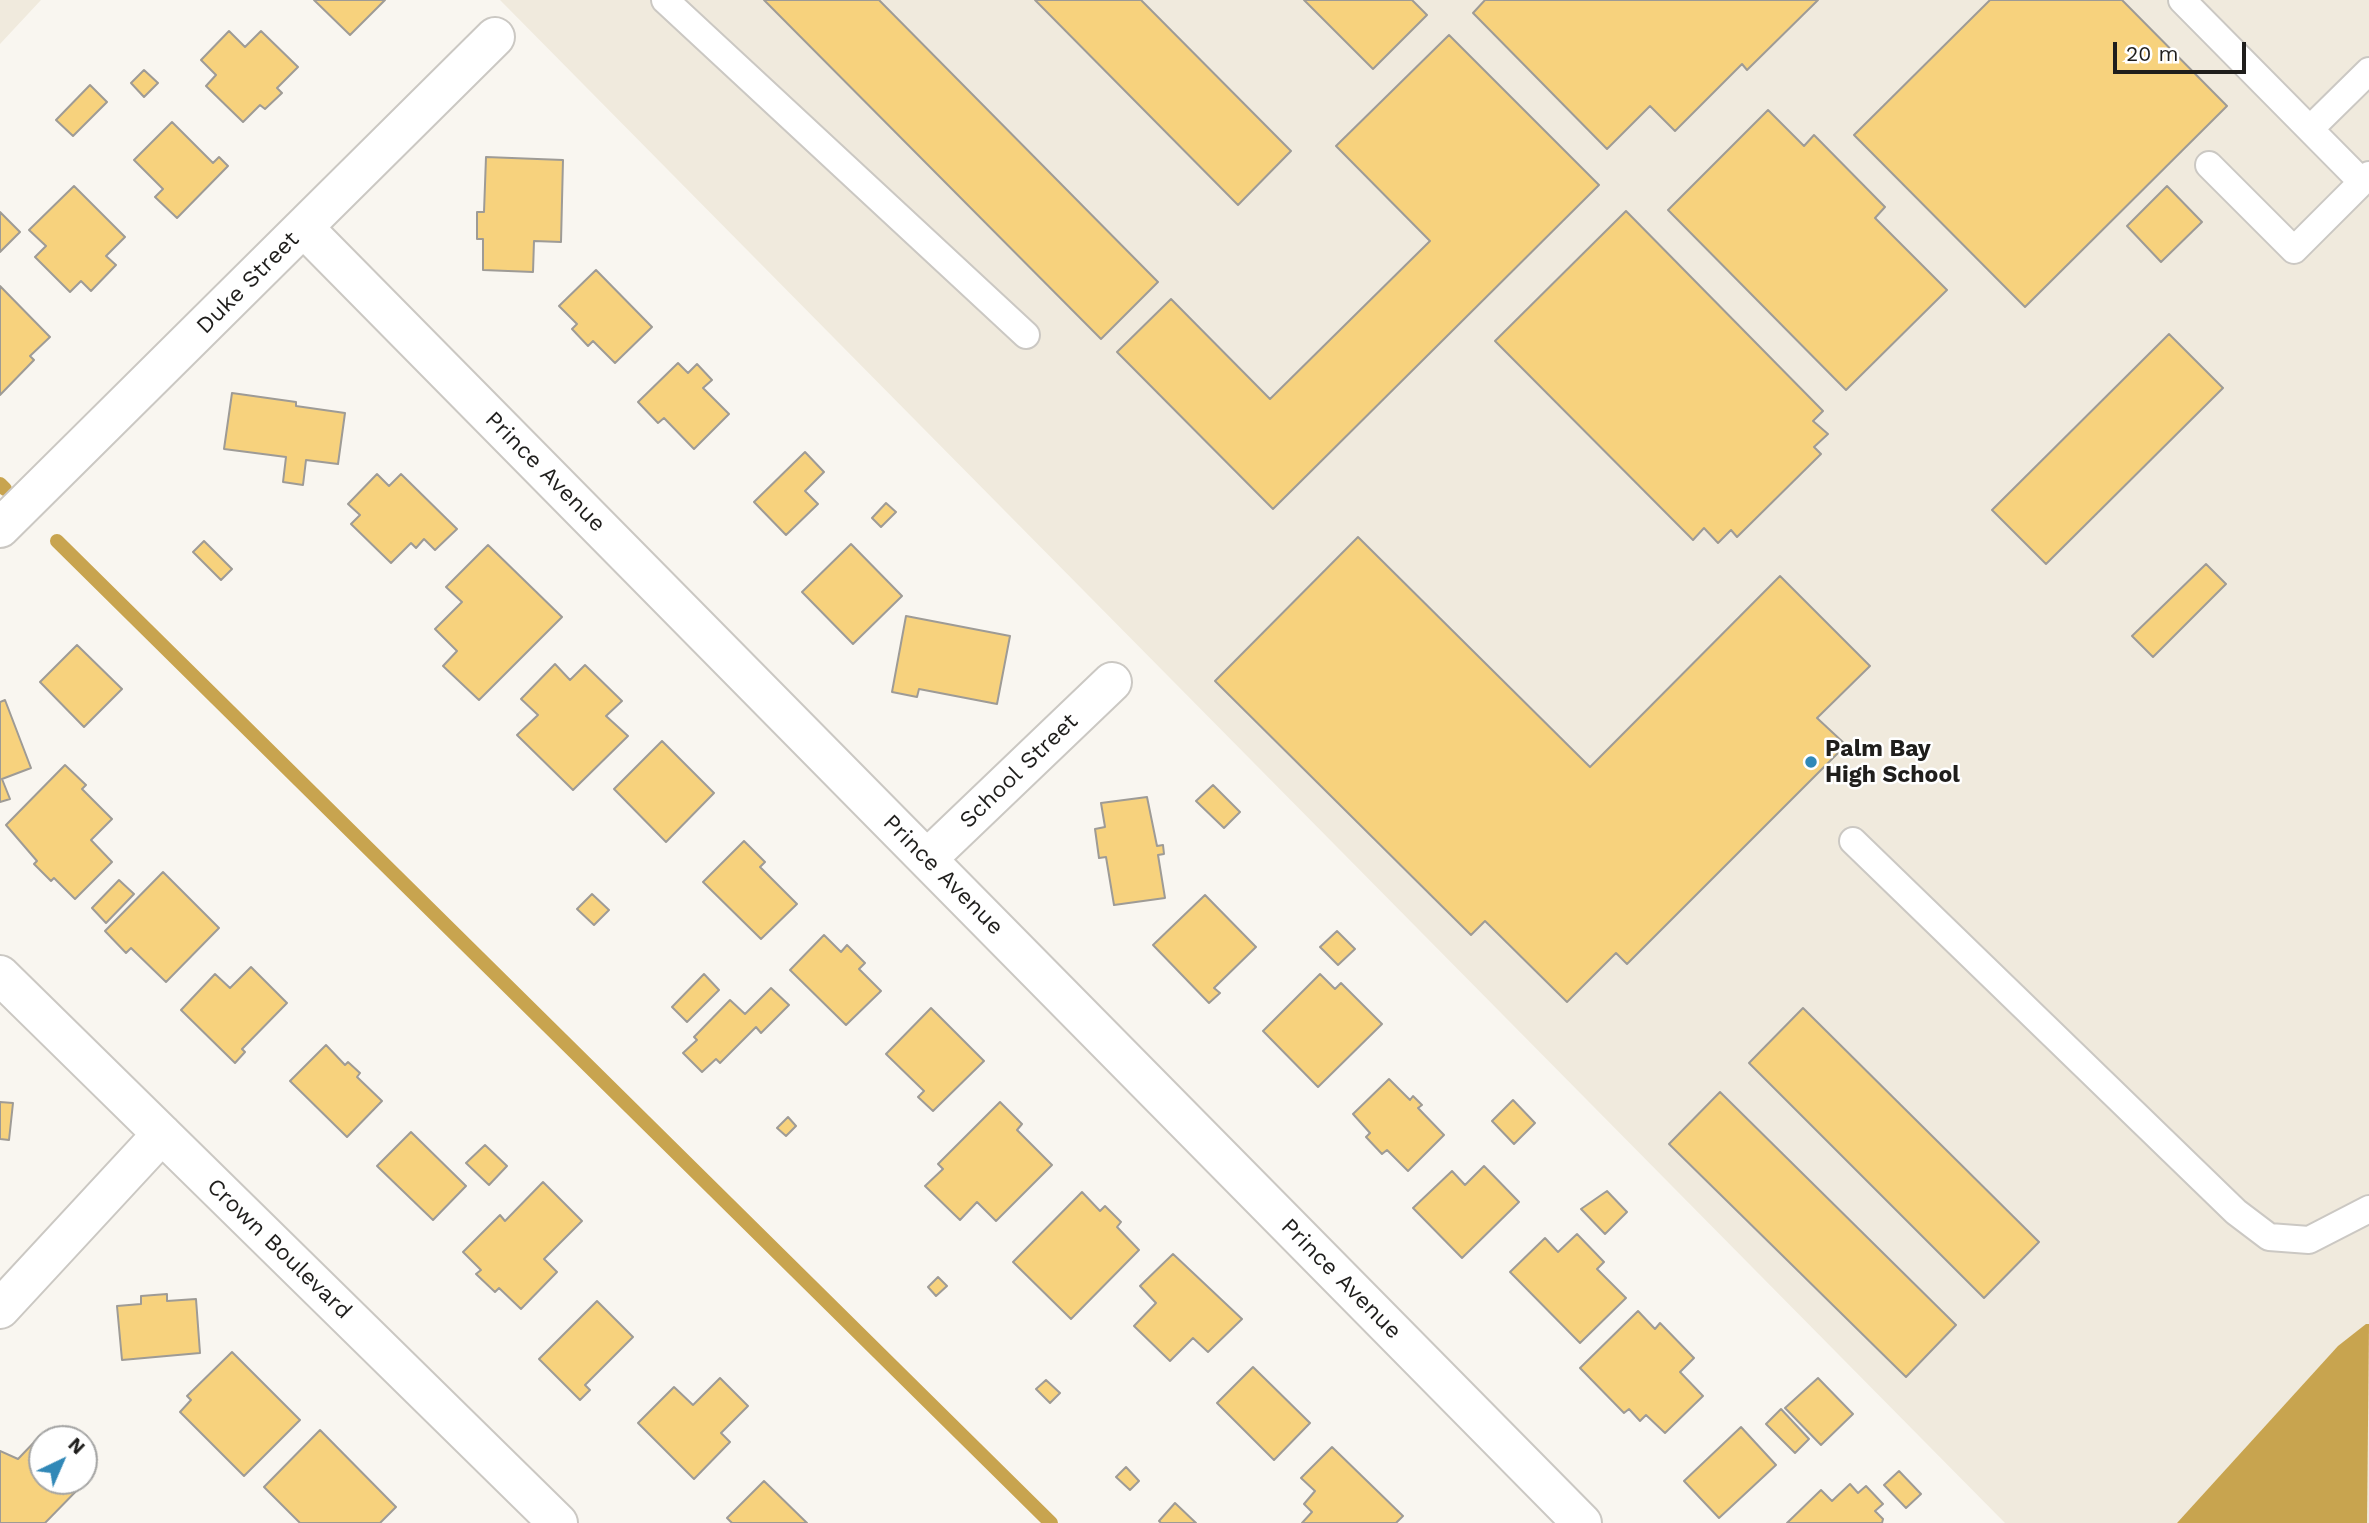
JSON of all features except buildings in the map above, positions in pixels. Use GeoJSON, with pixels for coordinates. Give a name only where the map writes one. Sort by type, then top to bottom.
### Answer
{"type":"FeatureCollection","features":[{"type":"Feature","properties":{"kind":"street","name":"Duke Street"},"geometry":{"type":"LineString","coordinates":[[0,528],[495,37]]}},
{"type":"Feature","properties":{"kind":"street","name":"Prince Avenue"},"geometry":{"type":"LineString","coordinates":[[304,228],[1582,1523]]}},
{"type":"Feature","properties":{"kind":"street","name":"School Street"},"geometry":{"type":"LineString","coordinates":[[927,859],[1112,682]]}},
{"type":"Feature","properties":{"kind":"street","name":"Crown Boulevard"},"geometry":{"type":"LineString","coordinates":[[0,975],[558,1523]]}},
{"type":"Feature","properties":{"kind":"street"},"geometry":{"type":"LineString","coordinates":[[0,1309],[162,1134]]}},
{"type":"Feature","properties":{"kind":"lane"},"geometry":{"type":"LineString","coordinates":[[665,0],[1026,335]]}},
{"type":"Feature","properties":{"kind":"lane"},"geometry":{"type":"LineString","coordinates":[[2182,0],[2310,129],[2366,178],[2294,250],[2209,165]]}},
{"type":"Feature","properties":{"kind":"lane"},"geometry":{"type":"LineString","coordinates":[[2310,129],[2369,71]]}},
{"type":"Feature","properties":{"kind":"lane"},"geometry":{"type":"LineString","coordinates":[[1853,841],[2236,1212],[2269,1237],[2309,1240],[2369,1209]]}},
{"type":"Feature","properties":{"kind":"shaded area"},"geometry":{"type":"Polygon","coordinates":[[[0,0],[41,0],[0,44],[0,0]]]}},
{"type":"Feature","properties":{"kind":"shaded area","name":"Palm Bay High School"},"geometry":{"type":"Polygon","coordinates":[[[500,0],[2369,0],[2369,1523],[2005,1523],[500,0]]]}},
{"type":"Feature","properties":{"kind":"shaded area"},"geometry":{"type":"Polygon","coordinates":[[[2369,1324],[2367,1523],[2177,1523],[2338,1346],[2369,1324]]]}},
{"type":"Feature","properties":{"kind":"waterway"},"geometry":{"type":"LineString","coordinates":[[0,484],[5,489]]}},
{"type":"Feature","properties":{"kind":"waterway"},"geometry":{"type":"LineString","coordinates":[[57,541],[1051,1523]]}},
{"type":"Feature","properties":{"kind":"place","name":"Palm Bay High School"},"geometry":{"type":"Point","coordinates":[1811,762]}}]}
